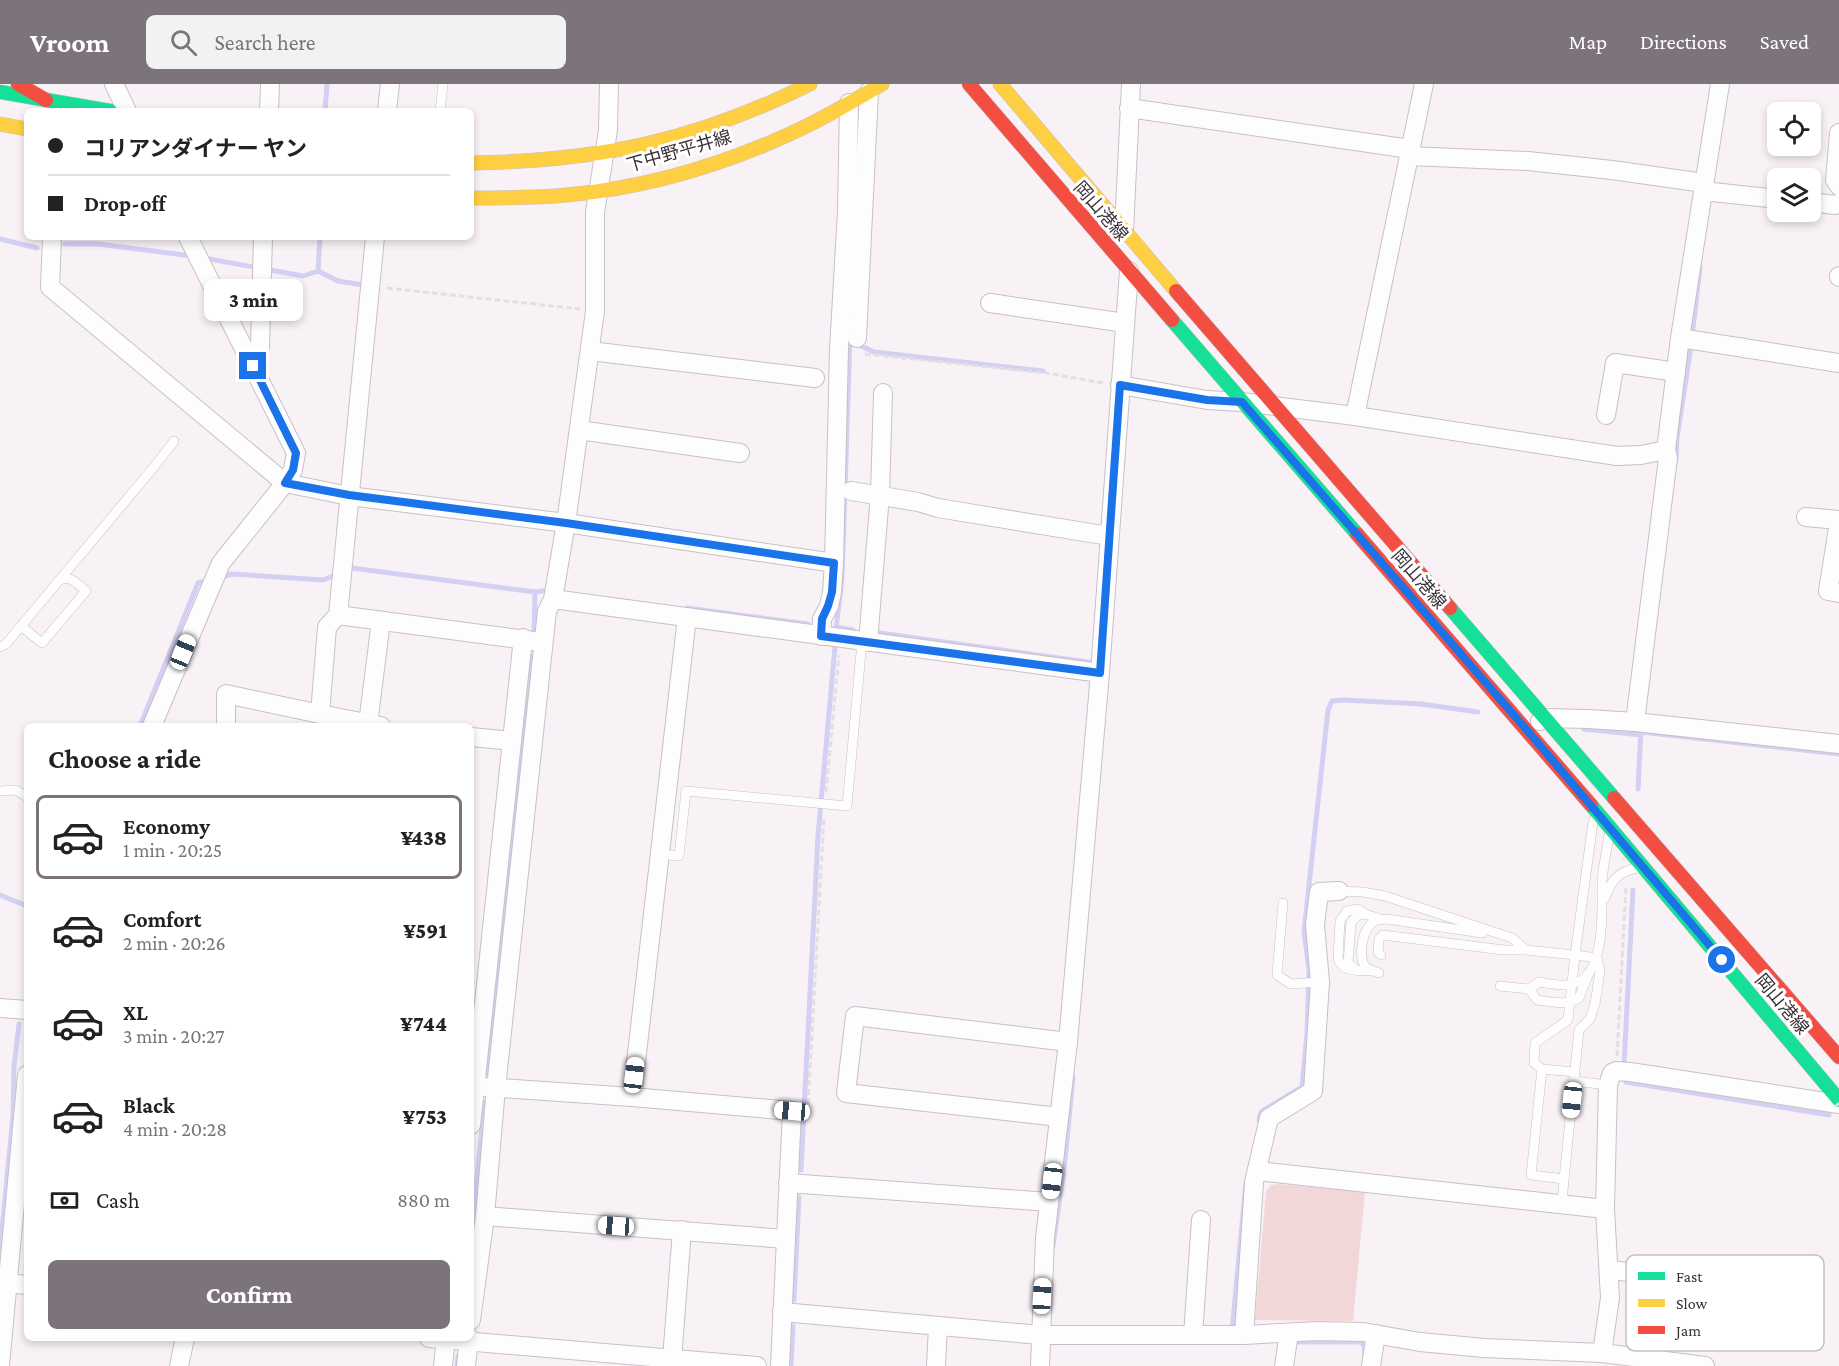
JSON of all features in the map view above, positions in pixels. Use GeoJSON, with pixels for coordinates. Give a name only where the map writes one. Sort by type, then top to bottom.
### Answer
{"type":"FeatureCollection","features":[{"type":"Feature","properties":{"kind":"main road"},"geometry":{"type":"LineString","coordinates":[[18,84],[46,100]]}},
{"type":"Feature","properties":{"kind":"main road","name":"下中野平井線"},"geometry":{"type":"LineString","coordinates":[[474,163],[522,163],[573,159],[650,144],[744,115],[810,84]]}},
{"type":"Feature","properties":{"kind":"main road","name":"岡山港線"},"geometry":{"type":"LineString","coordinates":[[969,84],[1644,867],[1838,1104]]}},
{"type":"Feature","properties":{"kind":"main road","name":"岡山港線"},"geometry":{"type":"LineString","coordinates":[[1000,84],[1124,231],[1839,1057]]}},
{"type":"Feature","properties":{"kind":"main road","name":"下中野平井線"},"geometry":{"type":"LineString","coordinates":[[474,198],[522,197],[598,190],[660,177],[723,159],[764,144],[807,125],[875,88]]}},
{"type":"Feature","properties":{"kind":"main road"},"geometry":{"type":"LineString","coordinates":[[0,92],[93,108]]}},
{"type":"Feature","properties":{"kind":"main road"},"geometry":{"type":"LineString","coordinates":[[0,124],[24,128]]}},
{"type":"Feature","properties":{"kind":"street"},"geometry":{"type":"LineString","coordinates":[[114,84],[126,108]]}},
{"type":"Feature","properties":{"kind":"street"},"geometry":{"type":"LineString","coordinates":[[269,108],[270,84]]}},
{"type":"Feature","properties":{"kind":"street"},"geometry":{"type":"LineString","coordinates":[[387,108],[390,84]]}},
{"type":"Feature","properties":{"kind":"street"},"geometry":{"type":"LineString","coordinates":[[474,1298],[485,1216],[496,1088],[547,611],[554,599],[595,311],[595,212],[608,130],[609,84]]}},
{"type":"Feature","properties":{"kind":"street"},"geometry":{"type":"LineString","coordinates":[[1124,231],[1131,84]]}},
{"type":"Feature","properties":{"kind":"street"},"geometry":{"type":"LineString","coordinates":[[1355,416],[1424,84]]}},
{"type":"Feature","properties":{"kind":"street"},"geometry":{"type":"LineString","coordinates":[[1635,722],[1668,458],[1666,450],[1676,372],[1688,340],[1720,84]]}},
{"type":"Feature","properties":{"kind":"street"},"geometry":{"type":"LineString","coordinates":[[859,346],[875,88]]}},
{"type":"Feature","properties":{"kind":"street"},"geometry":{"type":"LineString","coordinates":[[821,636],[822,619],[832,592],[834,563],[839,349],[847,212],[849,103]]}},
{"type":"Feature","properties":{"kind":"street"},"geometry":{"type":"LineString","coordinates":[[1129,108],[1410,152],[1612,170],[1706,189],[1767,197]]}},
{"type":"Feature","properties":{"kind":"street"},"geometry":{"type":"LineString","coordinates":[[1839,133],[1835,180],[1839,186]]}},
{"type":"Feature","properties":{"kind":"street"},"geometry":{"type":"LineString","coordinates":[[1821,203],[1835,205],[1839,203]]}},
{"type":"Feature","properties":{"kind":"street"},"geometry":{"type":"LineString","coordinates":[[52,240],[50,286],[285,483],[349,495],[566,523],[834,563]]}},
{"type":"Feature","properties":{"kind":"street"},"geometry":{"type":"LineString","coordinates":[[253,366],[260,347],[263,240]]}},
{"type":"Feature","properties":{"kind":"street"},"geometry":{"type":"LineString","coordinates":[[320,714],[327,627],[338,615],[375,240]]}},
{"type":"Feature","properties":{"kind":"street"},"geometry":{"type":"LineString","coordinates":[[153,723],[221,563],[285,483],[293,470],[296,453],[195,250]]}},
{"type":"Feature","properties":{"kind":"street"},"geometry":{"type":"LineString","coordinates":[[1040,1366],[1045,1335],[1045,1238],[1068,1042],[1100,673],[1129,271]]}},
{"type":"Feature","properties":{"kind":"street"},"geometry":{"type":"LineString","coordinates":[[990,303],[1125,323]]}},
{"type":"Feature","properties":{"kind":"street"},"geometry":{"type":"LineString","coordinates":[[1688,340],[1839,363]]}},
{"type":"Feature","properties":{"kind":"street"},"geometry":{"type":"LineString","coordinates":[[590,351],[815,378]]}},
{"type":"Feature","properties":{"kind":"street"},"geometry":{"type":"LineString","coordinates":[[1606,415],[1615,363],[1676,372]]}},
{"type":"Feature","properties":{"kind":"street"},"geometry":{"type":"LineString","coordinates":[[1120,385],[1207,400],[1355,416],[1617,456],[1641,455],[1666,450]]}},
{"type":"Feature","properties":{"kind":"street"},"geometry":{"type":"LineString","coordinates":[[865,642],[880,495],[883,393]]}},
{"type":"Feature","properties":{"kind":"street"},"geometry":{"type":"LineString","coordinates":[[579,430],[740,453]]}},
{"type":"Feature","properties":{"kind":"street"},"geometry":{"type":"LineString","coordinates":[[851,491],[1109,536]]}},
{"type":"Feature","properties":{"kind":"street"},"geometry":{"type":"LineString","coordinates":[[1806,517],[1839,521],[1828,591],[1839,593]]}},
{"type":"Feature","properties":{"kind":"street"},"geometry":{"type":"LineString","coordinates":[[554,599],[1100,673]]}},
{"type":"Feature","properties":{"kind":"street"},"geometry":{"type":"LineString","coordinates":[[338,615],[523,638],[543,644]]}},
{"type":"Feature","properties":{"kind":"street"},"geometry":{"type":"LineString","coordinates":[[632,1097],[687,617]]}},
{"type":"Feature","properties":{"kind":"street"},"geometry":{"type":"LineString","coordinates":[[374,723],[381,621]]}},
{"type":"Feature","properties":{"kind":"street"},"geometry":{"type":"LineString","coordinates":[[474,1077],[523,638]]}},
{"type":"Feature","properties":{"kind":"street"},"geometry":{"type":"LineString","coordinates":[[226,723],[226,694],[364,723]]}},
{"type":"Feature","properties":{"kind":"street"},"geometry":{"type":"LineString","coordinates":[[164,695],[165,723]]}},
{"type":"Feature","properties":{"kind":"street"},"geometry":{"type":"LineString","coordinates":[[1526,729],[1544,718],[1588,719],[1839,744]]}},
{"type":"Feature","properties":{"kind":"street"},"geometry":{"type":"LineString","coordinates":[[474,737],[512,741]]}},
{"type":"Feature","properties":{"kind":"street"},"geometry":{"type":"LineString","coordinates":[[1236,1335],[1254,1182],[1269,1118],[1313,1091],[1313,983],[1315,925],[1319,892],[1340,891]]}},
{"type":"Feature","properties":{"kind":"street"},"geometry":{"type":"LineString","coordinates":[[0,1008],[24,1010]]}},
{"type":"Feature","properties":{"kind":"street"},"geometry":{"type":"LineString","coordinates":[[1059,1117],[846,1093],[855,1016],[1068,1042]]}},
{"type":"Feature","properties":{"kind":"street"},"geometry":{"type":"LineString","coordinates":[[1602,1353],[1611,1298],[1605,1209],[1619,1075],[1838,1104]]}},
{"type":"Feature","properties":{"kind":"street"},"geometry":{"type":"LineString","coordinates":[[474,1086],[792,1111],[780,1366]]}},
{"type":"Feature","properties":{"kind":"street"},"geometry":{"type":"LineString","coordinates":[[0,1365],[24,1106]]}},
{"type":"Feature","properties":{"kind":"street"},"geometry":{"type":"LineString","coordinates":[[1257,1171],[1605,1209]]}},
{"type":"Feature","properties":{"kind":"street"},"geometry":{"type":"LineString","coordinates":[[788,1183],[1049,1202]]}},
{"type":"Feature","properties":{"kind":"street"},"geometry":{"type":"LineString","coordinates":[[485,1216],[786,1239]]}},
{"type":"Feature","properties":{"kind":"street"},"geometry":{"type":"LineString","coordinates":[[1193,1335],[1201,1220]]}},
{"type":"Feature","properties":{"kind":"street"},"geometry":{"type":"LineString","coordinates":[[672,1359],[682,1230]]}},
{"type":"Feature","properties":{"kind":"street"},"geometry":{"type":"LineString","coordinates":[[1609,1270],[1626,1272]]}},
{"type":"Feature","properties":{"kind":"street"},"geometry":{"type":"LineString","coordinates":[[7,1283],[24,1286]]}},
{"type":"Feature","properties":{"kind":"street"},"geometry":{"type":"LineString","coordinates":[[782,1312],[1045,1335],[1236,1335],[1288,1339],[1317,1331],[1376,1334],[1420,1342],[1484,1348],[1602,1353],[1705,1366]]}},
{"type":"Feature","properties":{"kind":"street"},"geometry":{"type":"LineString","coordinates":[[936,1366],[938,1326]]}},
{"type":"Feature","properties":{"kind":"street"},"geometry":{"type":"LineString","coordinates":[[1371,1366],[1376,1334]]}},
{"type":"Feature","properties":{"kind":"street"},"geometry":{"type":"LineString","coordinates":[[1284,1366],[1288,1339]]}},
{"type":"Feature","properties":{"kind":"street"},"geometry":{"type":"LineString","coordinates":[[179,1366],[184,1341]]}},
{"type":"Feature","properties":{"kind":"street"},"geometry":{"type":"LineString","coordinates":[[440,1341],[443,1366]]}},
{"type":"Feature","properties":{"kind":"street"},"geometry":{"type":"LineString","coordinates":[[466,1366],[468,1341]]}},
{"type":"Feature","properties":{"kind":"street"},"geometry":{"type":"LineString","coordinates":[[474,1341],[757,1366]]}},
{"type":"Feature","properties":{"kind":"lane"},"geometry":{"type":"LineString","coordinates":[[440,108],[443,84]]}},
{"type":"Feature","properties":{"kind":"lane"},"geometry":{"type":"LineString","coordinates":[[0,647],[6,644],[174,441]]}},
{"type":"Feature","properties":{"kind":"lane"},"geometry":{"type":"LineString","coordinates":[[21,626],[42,643],[86,591],[71,578],[66,577],[60,580]]}},
{"type":"Feature","properties":{"kind":"lane"},"geometry":{"type":"LineString","coordinates":[[660,854],[679,856],[686,791],[847,806],[865,642]]}},
{"type":"Feature","properties":{"kind":"lane"},"geometry":{"type":"LineString","coordinates":[[0,791],[16,790],[24,795]]}},
{"type":"Feature","properties":{"kind":"lane"},"geometry":{"type":"LineString","coordinates":[[1619,804],[1598,814],[1593,822],[1568,1020],[1535,1043],[1534,1063],[1542,1069],[1575,1076],[1619,1075]]}},
{"type":"Feature","properties":{"kind":"lane"},"geometry":{"type":"LineString","coordinates":[[1562,1204],[1580,1030],[1590,1019],[1595,1004],[1600,971],[1597,958],[1603,904],[1602,884],[1611,829],[1619,804]]}},
{"type":"Feature","properties":{"kind":"lane"},"geometry":{"type":"LineString","coordinates":[[1603,904],[1608,887],[1615,878],[1627,869],[1644,867]]}},
{"type":"Feature","properties":{"kind":"lane"},"geometry":{"type":"LineString","coordinates":[[1340,891],[1385,896],[1512,938],[1526,951]]}},
{"type":"Feature","properties":{"kind":"lane"},"geometry":{"type":"LineString","coordinates":[[1283,903],[1277,975],[1291,984],[1313,983]]}},
{"type":"Feature","properties":{"kind":"lane"},"geometry":{"type":"LineString","coordinates":[[1381,919],[1371,923],[1365,934],[1362,959],[1366,968],[1376,972],[1344,968],[1338,961],[1340,921],[1344,913],[1351,909],[1358,909],[1381,919],[1512,938]]}},
{"type":"Feature","properties":{"kind":"lane"},"geometry":{"type":"LineString","coordinates":[[1382,956],[1378,952],[1379,939],[1383,935],[1504,951],[1597,958]]}},
{"type":"Feature","properties":{"kind":"lane"},"geometry":{"type":"LineString","coordinates":[[1500,986],[1529,989],[1539,982],[1572,984],[1580,981],[1597,958]]}},
{"type":"Feature","properties":{"kind":"lane"},"geometry":{"type":"LineString","coordinates":[[1529,989],[1537,1000],[1570,1003],[1583,993],[1590,970]]}},
{"type":"Feature","properties":{"kind":"lane"},"geometry":{"type":"LineString","coordinates":[[1542,1069],[1531,1175],[1564,1179]]}},
{"type":"Feature","properties":{"kind":"path"},"geometry":{"type":"LineString","coordinates":[[370,286],[595,311]]}},
{"type":"Feature","properties":{"kind":"path"},"geometry":{"type":"LineString","coordinates":[[859,346],[1120,385]]}},
{"type":"Feature","properties":{"kind":"path"},"geometry":{"type":"LineString","coordinates":[[807,1107],[822,804],[840,639]]}},
{"type":"Feature","properties":{"kind":"path"},"geometry":{"type":"LineString","coordinates":[[1619,1075],[1626,882]]}},
{"type":"Feature","properties":{"kind":"shaded area"},"geometry":{"type":"Polygon","coordinates":[[[1271,1185],[1365,1192],[1353,1321],[1255,1320],[1266,1191],[1271,1185]]]}},
{"type":"Feature","properties":{"kind":"waterway"},"geometry":{"type":"LineString","coordinates":[[325,108],[327,84]]}},
{"type":"Feature","properties":{"kind":"waterway"},"geometry":{"type":"LineString","coordinates":[[0,239],[37,248]]}},
{"type":"Feature","properties":{"kind":"waterway"},"geometry":{"type":"LineString","coordinates":[[318,271],[320,240]]}},
{"type":"Feature","properties":{"kind":"waterway"},"geometry":{"type":"LineString","coordinates":[[65,244],[98,244],[192,256]]}},
{"type":"Feature","properties":{"kind":"waterway"},"geometry":{"type":"LineString","coordinates":[[204,258],[303,276],[318,271],[338,281],[363,285]]}},
{"type":"Feature","properties":{"kind":"waterway"},"geometry":{"type":"LineString","coordinates":[[1676,460],[1700,267]]}},
{"type":"Feature","properties":{"kind":"waterway"},"geometry":{"type":"LineString","coordinates":[[836,629],[842,579],[850,337]]}},
{"type":"Feature","properties":{"kind":"waterway"},"geometry":{"type":"LineString","coordinates":[[855,343],[874,352],[1043,371]]}},
{"type":"Feature","properties":{"kind":"waterway"},"geometry":{"type":"LineString","coordinates":[[347,570],[352,568],[535,592]]}},
{"type":"Feature","properties":{"kind":"waterway"},"geometry":{"type":"LineString","coordinates":[[221,577],[232,574],[323,580],[338,574]]}},
{"type":"Feature","properties":{"kind":"waterway"},"geometry":{"type":"LineString","coordinates":[[141,723],[198,583],[209,580]]}},
{"type":"Feature","properties":{"kind":"waterway"},"geometry":{"type":"LineString","coordinates":[[534,633],[535,592],[549,590]]}},
{"type":"Feature","properties":{"kind":"waterway"},"geometry":{"type":"LineString","coordinates":[[687,608],[808,624]]}},
{"type":"Feature","properties":{"kind":"waterway"},"geometry":{"type":"LineString","coordinates":[[836,627],[853,630]]}},
{"type":"Feature","properties":{"kind":"waterway"},"geometry":{"type":"LineString","coordinates":[[880,633],[1095,663]]}},
{"type":"Feature","properties":{"kind":"waterway"},"geometry":{"type":"LineString","coordinates":[[801,1170],[818,836],[835,646]]}},
{"type":"Feature","properties":{"kind":"waterway"},"geometry":{"type":"LineString","coordinates":[[488,1073],[532,656]]}},
{"type":"Feature","properties":{"kind":"waterway"},"geometry":{"type":"LineString","coordinates":[[1259,1120],[1261,1112],[1302,1087],[1307,1034],[1309,970],[1304,931],[1328,710],[1332,701],[1421,704],[1478,712]]}},
{"type":"Feature","properties":{"kind":"waterway"},"geometry":{"type":"LineString","coordinates":[[1584,729],[1641,735]]}},
{"type":"Feature","properties":{"kind":"waterway"},"geometry":{"type":"LineString","coordinates":[[1638,789],[1641,729]]}},
{"type":"Feature","properties":{"kind":"waterway"},"geometry":{"type":"LineString","coordinates":[[1641,732],[1839,754]]}},
{"type":"Feature","properties":{"kind":"waterway"},"geometry":{"type":"LineString","coordinates":[[1633,890],[1624,1065],[1626,1082],[1829,1115]]}},
{"type":"Feature","properties":{"kind":"waterway"},"geometry":{"type":"LineString","coordinates":[[0,895],[24,905]]}},
{"type":"Feature","properties":{"kind":"waterway"},"geometry":{"type":"LineString","coordinates":[[0,1250],[19,1024]]}},
{"type":"Feature","properties":{"kind":"waterway"},"geometry":{"type":"LineString","coordinates":[[1053,1246],[1065,1160],[1073,1077]]}},
{"type":"Feature","properties":{"kind":"waterway"},"geometry":{"type":"LineString","coordinates":[[474,1205],[485,1102]]}},
{"type":"Feature","properties":{"kind":"waterway"},"geometry":{"type":"LineString","coordinates":[[1232,1331],[1246,1182]]}},
{"type":"Feature","properties":{"kind":"waterway"},"geometry":{"type":"LineString","coordinates":[[794,1300],[799,1197]]}},
{"type":"Feature","properties":{"kind":"waterway"},"geometry":{"type":"LineString","coordinates":[[791,1366],[793,1326]]}},
{"type":"Feature","properties":{"kind":"waterway"},"geometry":{"type":"LineString","coordinates":[[1292,1342],[1361,1342],[1364,1345],[1365,1356]]}},
{"type":"Feature","properties":{"kind":"waterway"},"geometry":{"type":"LineString","coordinates":[[457,1366],[458,1356]]}},
{"type":"Feature","properties":{"kind":"traffic: fast"},"geometry":{"type":"LineString","coordinates":[[0,92],[93,108]]}},
{"type":"Feature","properties":{"kind":"traffic: fast"},"geometry":{"type":"LineString","coordinates":[[1172,320],[1357,534]]}},
{"type":"Feature","properties":{"kind":"traffic: fast"},"geometry":{"type":"LineString","coordinates":[[1450,608],[1614,798]]}},
{"type":"Feature","properties":{"kind":"traffic: fast"},"geometry":{"type":"LineString","coordinates":[[1591,805],[1839,1100]]}},
{"type":"Feature","properties":{"kind":"traffic: slow"},"geometry":{"type":"LineString","coordinates":[[474,163],[562,158],[645,144],[686,134],[727,120],[810,84]]}},
{"type":"Feature","properties":{"kind":"traffic: slow"},"geometry":{"type":"LineString","coordinates":[[474,198],[543,197],[596,192],[683,173],[739,155],[794,132],[882,84]]}},
{"type":"Feature","properties":{"kind":"traffic: slow"},"geometry":{"type":"LineString","coordinates":[[1000,84],[1176,291]]}},
{"type":"Feature","properties":{"kind":"traffic: slow"},"geometry":{"type":"LineString","coordinates":[[0,124],[24,128]]}},
{"type":"Feature","properties":{"kind":"traffic: jam"},"geometry":{"type":"LineString","coordinates":[[18,84],[46,100]]}},
{"type":"Feature","properties":{"kind":"traffic: jam"},"geometry":{"type":"LineString","coordinates":[[969,84],[1172,320]]}},
{"type":"Feature","properties":{"kind":"traffic: jam"},"geometry":{"type":"LineString","coordinates":[[1176,291],[1450,608]]}},
{"type":"Feature","properties":{"kind":"traffic: jam"},"geometry":{"type":"LineString","coordinates":[[1357,534],[1591,805]]}},
{"type":"Feature","properties":{"kind":"traffic: jam"},"geometry":{"type":"LineString","coordinates":[[1614,798],[1839,1057]]}},
{"type":"Feature","properties":{"kind":"route"},"geometry":{"type":"LineString","coordinates":[[253,366],[296,453],[293,470],[285,483],[349,495],[566,523],[834,563],[832,592],[822,619],[821,636],[1100,673],[1120,385],[1207,400],[1242,402],[1526,729],[1722,960]]}}]}
